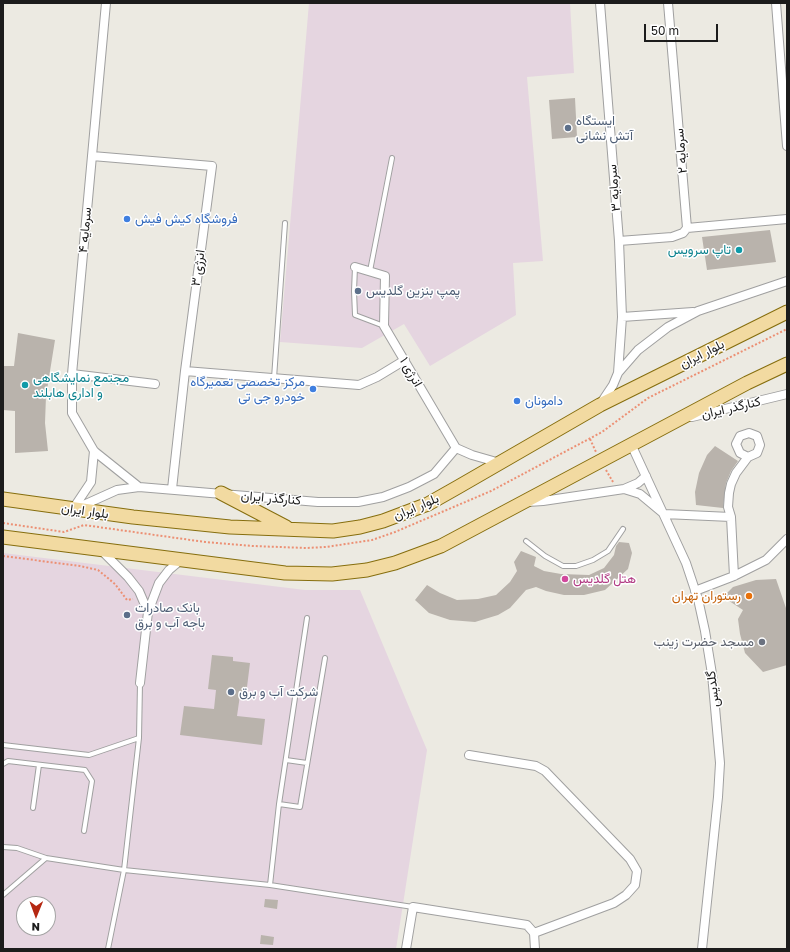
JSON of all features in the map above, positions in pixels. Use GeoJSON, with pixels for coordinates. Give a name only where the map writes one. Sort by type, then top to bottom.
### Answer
{"type":"FeatureCollection","features":[{"type":"Feature","properties":{"kind":"main road","name":"بلوار ایران"},"geometry":{"type":"LineString","coordinates":[[3,499],[73,510],[230,527],[333,531],[360,527],[383,521],[428,504],[600,405],[787,312]]}},
{"type":"Feature","properties":{"kind":"main road"},"geometry":{"type":"LineString","coordinates":[[3,537],[285,572],[332,574],[367,570],[395,563],[441,546],[746,383],[787,364]]}},
{"type":"Feature","properties":{"kind":"main road"},"geometry":{"type":"LineString","coordinates":[[221,493],[289,529]]}},
{"type":"Feature","properties":{"kind":"street","name":"سرمایه ۴"},"geometry":{"type":"LineString","coordinates":[[94,451],[72,413],[72,374],[106,3]]}},
{"type":"Feature","properties":{"kind":"street","name":"سرمایه ۳"},"geometry":{"type":"LineString","coordinates":[[600,3],[618,241],[622,317],[618,373]]}},
{"type":"Feature","properties":{"kind":"street","name":"سرمایه ۲"},"geometry":{"type":"LineString","coordinates":[[668,3],[687,228]]}},
{"type":"Feature","properties":{"kind":"street"},"geometry":{"type":"LineString","coordinates":[[776,3],[787,146]]}},
{"type":"Feature","properties":{"kind":"street","name":"انرژی ۳"},"geometry":{"type":"LineString","coordinates":[[92,156],[212,166],[184,371],[172,489]]}},
{"type":"Feature","properties":{"kind":"street"},"geometry":{"type":"LineString","coordinates":[[618,241],[672,237],[683,233],[687,228],[787,219]]}},
{"type":"Feature","properties":{"kind":"street"},"geometry":{"type":"LineString","coordinates":[[355,267],[385,276],[384,326]]}},
{"type":"Feature","properties":{"kind":"street"},"geometry":{"type":"LineString","coordinates":[[600,405],[613,385],[618,373],[638,350],[668,327],[698,311],[786,280]]}},
{"type":"Feature","properties":{"kind":"street"},"geometry":{"type":"LineString","coordinates":[[622,317],[698,311]]}},
{"type":"Feature","properties":{"kind":"street","name":"انرژی ۱"},"geometry":{"type":"LineString","coordinates":[[384,326],[456,448]]}},
{"type":"Feature","properties":{"kind":"street"},"geometry":{"type":"LineString","coordinates":[[184,371],[359,385],[377,377],[405,360]]}},
{"type":"Feature","properties":{"kind":"street"},"geometry":{"type":"LineString","coordinates":[[72,374],[155,384]]}},
{"type":"Feature","properties":{"kind":"street","name":"کنارگذر ایران"},"geometry":{"type":"LineString","coordinates":[[674,421],[787,394]]}},
{"type":"Feature","properties":{"kind":"street","name":"گلدیس"},"geometry":{"type":"LineString","coordinates":[[631,444],[686,563],[705,631],[712,674],[720,763],[718,797],[702,949]]}},
{"type":"Feature","properties":{"kind":"street"},"geometry":{"type":"LineString","coordinates":[[456,448],[472,455],[500,463]]}},
{"type":"Feature","properties":{"kind":"street","name":"کنارگذر ایران"},"geometry":{"type":"LineString","coordinates":[[73,510],[117,490],[139,487],[318,502],[358,502],[383,497],[409,488],[434,474],[456,448]]}},
{"type":"Feature","properties":{"kind":"street"},"geometry":{"type":"LineString","coordinates":[[94,451],[139,487]]}},
{"type":"Feature","properties":{"kind":"street"},"geometry":{"type":"LineString","coordinates":[[73,510],[91,482],[94,451]]}},
{"type":"Feature","properties":{"kind":"street"},"geometry":{"type":"LineString","coordinates":[[734,576],[731,517],[728,508],[731,484],[736,473],[748,457]]}},
{"type":"Feature","properties":{"kind":"street"},"geometry":{"type":"LineString","coordinates":[[522,502],[543,501],[624,489],[638,483],[646,476]]}},
{"type":"Feature","properties":{"kind":"street"},"geometry":{"type":"LineString","coordinates":[[624,489],[640,494],[664,514],[731,517]]}},
{"type":"Feature","properties":{"kind":"street"},"geometry":{"type":"LineString","coordinates":[[695,591],[734,576],[766,560],[787,539]]}},
{"type":"Feature","properties":{"kind":"street"},"geometry":{"type":"LineString","coordinates":[[101,549],[128,576],[139,591],[148,612]]}},
{"type":"Feature","properties":{"kind":"street"},"geometry":{"type":"LineString","coordinates":[[140,683],[148,612],[159,583],[169,570],[182,559]]}},
{"type":"Feature","properties":{"kind":"street"},"geometry":{"type":"LineString","coordinates":[[469,755],[536,766],[545,771],[630,859],[637,871],[635,885],[626,895],[614,903],[534,933]]}},
{"type":"Feature","properties":{"kind":"street"},"geometry":{"type":"LineString","coordinates":[[406,949],[413,907],[527,925],[534,933],[535,949]]}},
{"type":"Feature","properties":{"kind":"lane"},"geometry":{"type":"LineString","coordinates":[[370,272],[392,158]]}},
{"type":"Feature","properties":{"kind":"lane"},"geometry":{"type":"LineString","coordinates":[[274,378],[285,223]]}},
{"type":"Feature","properties":{"kind":"lane"},"geometry":{"type":"LineString","coordinates":[[355,267],[355,315],[384,326]]}},
{"type":"Feature","properties":{"kind":"lane"},"geometry":{"type":"LineString","coordinates":[[526,541],[545,556],[563,566],[576,566],[593,560],[608,551],[623,529]]}},
{"type":"Feature","properties":{"kind":"lane"},"geometry":{"type":"LineString","coordinates":[[270,885],[279,804],[307,618]]}},
{"type":"Feature","properties":{"kind":"lane"},"geometry":{"type":"LineString","coordinates":[[279,804],[300,807],[325,658]]}},
{"type":"Feature","properties":{"kind":"lane"},"geometry":{"type":"LineString","coordinates":[[108,949],[124,870],[139,738],[140,683]]}},
{"type":"Feature","properties":{"kind":"lane"},"geometry":{"type":"LineString","coordinates":[[3,746],[89,755],[139,738]]}},
{"type":"Feature","properties":{"kind":"lane"},"geometry":{"type":"LineString","coordinates":[[286,760],[307,763]]}},
{"type":"Feature","properties":{"kind":"lane"},"geometry":{"type":"LineString","coordinates":[[3,764],[8,761],[85,770],[92,781],[84,831]]}},
{"type":"Feature","properties":{"kind":"lane"},"geometry":{"type":"LineString","coordinates":[[33,808],[39,765]]}},
{"type":"Feature","properties":{"kind":"lane"},"geometry":{"type":"LineString","coordinates":[[3,847],[17,848],[46,858],[124,870],[270,885],[413,907]]}},
{"type":"Feature","properties":{"kind":"lane"},"geometry":{"type":"LineString","coordinates":[[3,895],[46,858]]}},
{"type":"Feature","properties":{"kind":"path"},"geometry":{"type":"LineString","coordinates":[[3,556],[80,566],[98,570],[115,584],[127,600],[142,598]]}},
{"type":"Feature","properties":{"kind":"shaded area"},"geometry":{"type":"Polygon","coordinates":[[[309,3],[570,3],[574,73],[527,77],[543,261],[513,263],[516,315],[430,366],[404,324],[362,348],[280,342],[309,3]]]}},
{"type":"Feature","properties":{"kind":"shaded area"},"geometry":{"type":"Polygon","coordinates":[[[3,553],[305,590],[360,590],[427,750],[396,949],[3,949],[3,553]]]}},
{"type":"Feature","properties":{"kind":"building"},"geometry":{"type":"Polygon","coordinates":[[[575,98],[577,137],[552,139],[549,100],[575,98]]]}},
{"type":"Feature","properties":{"kind":"building","name":"تاپ سرویس"},"geometry":{"type":"Polygon","coordinates":[[[770,230],[776,262],[707,270],[702,237],[770,230]]]}},
{"type":"Feature","properties":{"kind":"building","name":"مجتمع نمایشگاهی و اداری هابلند"},"geometry":{"type":"Polygon","coordinates":[[[18,333],[55,340],[46,396],[45,423],[48,451],[15,453],[15,411],[3,410],[3,366],[14,366],[18,333]]]}},
{"type":"Feature","properties":{"kind":"building"},"geometry":{"type":"Polygon","coordinates":[[[715,446],[738,461],[731,471],[726,483],[723,508],[696,505],[695,492],[699,473],[707,455],[715,446]]]}},
{"type":"Feature","properties":{"kind":"building","name":"هتل گلدیس"},"geometry":{"type":"Polygon","coordinates":[[[619,542],[629,543],[632,553],[628,569],[605,590],[584,595],[564,595],[536,587],[526,590],[510,608],[498,615],[475,622],[450,620],[429,613],[415,600],[427,585],[440,593],[457,600],[478,599],[496,595],[510,582],[517,571],[514,562],[521,551],[536,557],[534,566],[544,571],[561,574],[589,575],[604,568],[614,555],[616,546],[619,542]]]}},
{"type":"Feature","properties":{"kind":"building"},"geometry":{"type":"Polygon","coordinates":[[[776,579],[787,611],[787,665],[763,672],[745,653],[738,619],[743,610],[723,597],[733,587],[756,580],[776,579]]]}},
{"type":"Feature","properties":{"kind":"building","name":"شرکت آب و برق"},"geometry":{"type":"Polygon","coordinates":[[[212,655],[233,657],[233,661],[250,663],[246,695],[240,695],[237,716],[265,719],[262,745],[180,735],[184,706],[214,709],[216,690],[208,689],[212,655]]]}},
{"type":"Feature","properties":{"kind":"building"},"geometry":{"type":"Polygon","coordinates":[[[265,899],[278,900],[277,909],[264,907],[265,899]]]}},
{"type":"Feature","properties":{"kind":"building"},"geometry":{"type":"Polygon","coordinates":[[[261,935],[274,937],[273,945],[260,944],[261,935]]]}},
{"type":"Feature","properties":{"kind":"place","name":"ایستگاه آتش نشانی"},"geometry":{"type":"Point","coordinates":[568,128]}},
{"type":"Feature","properties":{"kind":"place","name":"فروشگاه کیش فیش"},"geometry":{"type":"Point","coordinates":[127,219]}},
{"type":"Feature","properties":{"kind":"place","name":"تاپ سرویس"},"geometry":{"type":"Point","coordinates":[739,250]}},
{"type":"Feature","properties":{"kind":"place","name":"پمپ بنزین گلدیس"},"geometry":{"type":"Point","coordinates":[358,291]}},
{"type":"Feature","properties":{"kind":"place","name":"مجتمع نمایشگاهی و اداری هابلند"},"geometry":{"type":"Point","coordinates":[25,385]}},
{"type":"Feature","properties":{"kind":"place","name":"مرکز تخصصی تعمیرگاه خودرو جی تی"},"geometry":{"type":"Point","coordinates":[313,389]}},
{"type":"Feature","properties":{"kind":"place","name":"دامونان"},"geometry":{"type":"Point","coordinates":[517,401]}},
{"type":"Feature","properties":{"kind":"place","name":"هتل گلدیس"},"geometry":{"type":"Point","coordinates":[565,579]}},
{"type":"Feature","properties":{"kind":"place","name":"رستوران تهران"},"geometry":{"type":"Point","coordinates":[749,596]}},
{"type":"Feature","properties":{"kind":"place","name":"بانک صادرات باجه آب و برق"},"geometry":{"type":"Point","coordinates":[127,615]}},
{"type":"Feature","properties":{"kind":"place","name":"مسجد حضرت زینب"},"geometry":{"type":"Point","coordinates":[762,642]}},
{"type":"Feature","properties":{"kind":"place","name":"شرکت آب و برق"},"geometry":{"type":"Point","coordinates":[231,692]}}]}
